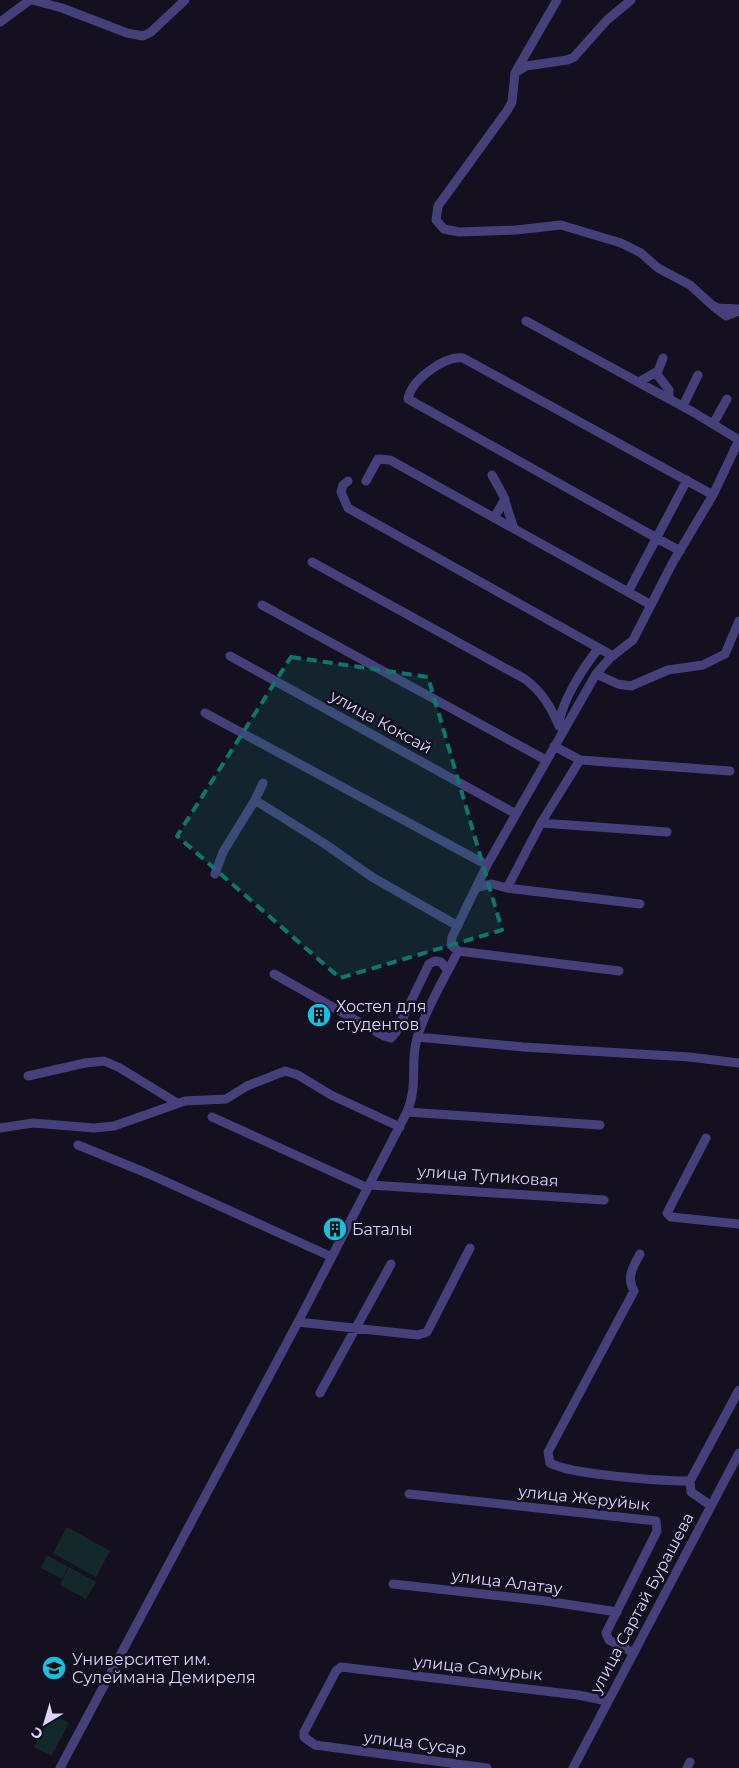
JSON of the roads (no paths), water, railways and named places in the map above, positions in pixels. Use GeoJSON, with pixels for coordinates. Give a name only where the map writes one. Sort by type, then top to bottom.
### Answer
{"type":"FeatureCollection","features":[{"type":"Feature","properties":{"kind":"street"},"geometry":{"type":"LineString","coordinates":[[0,22],[31,0],[62,8],[127,33],[143,36],[151,32],[185,0]]}},
{"type":"Feature","properties":{"kind":"street"},"geometry":{"type":"LineString","coordinates":[[557,0],[515,72],[512,102],[507,111],[438,206],[436,214],[440,225],[449,231],[469,232],[561,224],[621,242],[633,248],[658,268],[690,285],[712,305],[718,308],[739,310]]}},
{"type":"Feature","properties":{"kind":"street"},"geometry":{"type":"LineString","coordinates":[[515,72],[526,66],[567,60],[574,57],[607,20],[631,0]]}},
{"type":"Feature","properties":{"kind":"street"},"geometry":{"type":"LineString","coordinates":[[526,321],[683,406],[739,440],[712,495],[633,640],[613,656],[596,674],[560,730],[554,746],[487,865],[451,945],[458,951],[619,971]]}},
{"type":"Feature","properties":{"kind":"street"},"geometry":{"type":"LineString","coordinates":[[680,551],[408,399],[414,384],[448,360],[463,358],[712,495]]}},
{"type":"Feature","properties":{"kind":"street"},"geometry":{"type":"LineString","coordinates":[[640,382],[656,373],[662,358]]}},
{"type":"Feature","properties":{"kind":"street"},"geometry":{"type":"LineString","coordinates":[[656,373],[669,390],[669,399]]}},
{"type":"Feature","properties":{"kind":"street"},"geometry":{"type":"LineString","coordinates":[[683,406],[698,375]]}},
{"type":"Feature","properties":{"kind":"street"},"geometry":{"type":"LineString","coordinates":[[713,424],[727,399]]}},
{"type":"Feature","properties":{"kind":"street"},"geometry":{"type":"LineString","coordinates":[[366,481],[378,459],[390,460],[651,605]]}},
{"type":"Feature","properties":{"kind":"street"},"geometry":{"type":"LineString","coordinates":[[492,475],[505,500],[514,529]]}},
{"type":"Feature","properties":{"kind":"street"},"geometry":{"type":"LineString","coordinates":[[628,592],[687,480]]}},
{"type":"Feature","properties":{"kind":"street"},"geometry":{"type":"LineString","coordinates":[[348,481],[343,485],[341,492],[348,508],[613,656]]}},
{"type":"Feature","properties":{"kind":"street"},"geometry":{"type":"LineString","coordinates":[[494,518],[505,500]]}},
{"type":"Feature","properties":{"kind":"street"},"geometry":{"type":"LineString","coordinates":[[312,562],[525,679],[537,688],[546,701],[560,730]]}},
{"type":"Feature","properties":{"kind":"street"},"geometry":{"type":"LineString","coordinates":[[262,605],[546,760]]}},
{"type":"Feature","properties":{"kind":"street"},"geometry":{"type":"LineString","coordinates":[[596,674],[618,684],[631,686],[668,670],[703,665],[725,654],[739,621]]}},
{"type":"Feature","properties":{"kind":"street"},"geometry":{"type":"LineString","coordinates":[[560,730],[560,716],[576,682],[599,648]]}},
{"type":"Feature","properties":{"kind":"street","name":"улица Коксай"},"geometry":{"type":"LineString","coordinates":[[230,656],[516,814]]}},
{"type":"Feature","properties":{"kind":"street"},"geometry":{"type":"LineString","coordinates":[[206,713],[487,865]]}},
{"type":"Feature","properties":{"kind":"street"},"geometry":{"type":"LineString","coordinates":[[554,746],[580,760],[730,770]]}},
{"type":"Feature","properties":{"kind":"street"},"geometry":{"type":"LineString","coordinates":[[507,888],[541,823],[580,760]]}},
{"type":"Feature","properties":{"kind":"street"},"geometry":{"type":"LineString","coordinates":[[215,874],[223,852],[255,800],[263,783]]}},
{"type":"Feature","properties":{"kind":"street"},"geometry":{"type":"LineString","coordinates":[[255,800],[325,844],[372,877],[458,926]]}},
{"type":"Feature","properties":{"kind":"street"},"geometry":{"type":"LineString","coordinates":[[541,823],[667,832]]}},
{"type":"Feature","properties":{"kind":"street"},"geometry":{"type":"LineString","coordinates":[[478,887],[492,884],[507,888],[640,904]]}},
{"type":"Feature","properties":{"kind":"street"},"geometry":{"type":"LineString","coordinates":[[60,1768],[400,1127],[415,1089],[414,1057],[417,1037],[458,951]]}},
{"type":"Feature","properties":{"kind":"street"},"geometry":{"type":"LineString","coordinates":[[274,974],[384,1036],[391,1038],[428,964],[435,961],[441,962],[448,971]]}},
{"type":"Feature","properties":{"kind":"street"},"geometry":{"type":"LineString","coordinates":[[417,1037],[523,1047],[689,1057],[739,1063]]}},
{"type":"Feature","properties":{"kind":"street"},"geometry":{"type":"LineString","coordinates":[[28,1076],[85,1063],[104,1061],[120,1068],[178,1104]]}},
{"type":"Feature","properties":{"kind":"street"},"geometry":{"type":"LineString","coordinates":[[0,1128],[33,1123],[94,1128],[114,1126],[185,1101],[226,1099],[247,1086],[285,1071],[298,1075],[331,1095],[400,1127]]}},
{"type":"Feature","properties":{"kind":"street"},"geometry":{"type":"LineString","coordinates":[[407,1112],[600,1125]]}},
{"type":"Feature","properties":{"kind":"street"},"geometry":{"type":"LineString","coordinates":[[212,1117],[369,1186]]}},
{"type":"Feature","properties":{"kind":"street"},"geometry":{"type":"LineString","coordinates":[[706,1138],[667,1213],[671,1217],[739,1224]]}},
{"type":"Feature","properties":{"kind":"street"},"geometry":{"type":"LineString","coordinates":[[78,1145],[149,1174],[332,1257]]}},
{"type":"Feature","properties":{"kind":"street","name":"улица Тупиковая"},"geometry":{"type":"LineString","coordinates":[[369,1186],[604,1200]]}},
{"type":"Feature","properties":{"kind":"street"},"geometry":{"type":"LineString","coordinates":[[298,1322],[418,1335],[427,1332],[470,1248]]}},
{"type":"Feature","properties":{"kind":"street"},"geometry":{"type":"LineString","coordinates":[[640,1254],[630,1274],[629,1283],[634,1291],[551,1446],[548,1457],[550,1463],[558,1467],[690,1481]]}},
{"type":"Feature","properties":{"kind":"street"},"geometry":{"type":"LineString","coordinates":[[320,1393],[391,1264]]}},
{"type":"Feature","properties":{"kind":"street"},"geometry":{"type":"LineString","coordinates":[[710,1505],[691,1492],[690,1481],[739,1390]]}},
{"type":"Feature","properties":{"kind":"street","name":"улица Сартай Бурашева"},"geometry":{"type":"LineString","coordinates":[[573,1768],[710,1505],[739,1454]]}},
{"type":"Feature","properties":{"kind":"street","name":"улица Жеруйык"},"geometry":{"type":"LineString","coordinates":[[409,1494],[656,1522],[657,1531],[606,1636],[609,1640],[634,1652]]}},
{"type":"Feature","properties":{"kind":"street","name":"улица Алатау"},"geometry":{"type":"LineString","coordinates":[[393,1584],[546,1601],[616,1612]]}},
{"type":"Feature","properties":{"kind":"street","name":"улица Самурык"},"geometry":{"type":"LineString","coordinates":[[344,1668],[578,1695],[607,1701]]}},
{"type":"Feature","properties":{"kind":"street","name":"улица Сусар"},"geometry":{"type":"LineString","coordinates":[[344,1668],[336,1671],[304,1732],[304,1737],[315,1746],[487,1768]]}},
{"type":"Feature","properties":{"kind":"place","name":"Хостел для студентов"},"geometry":{"type":"Point","coordinates":[319,1015]}},
{"type":"Feature","properties":{"kind":"place","name":"Баталы"},"geometry":{"type":"Point","coordinates":[335,1229]}},
{"type":"Feature","properties":{"kind":"place","name":"Университет им. Сулеймана Демиреля"},"geometry":{"type":"Point","coordinates":[54,1668]}}]}
